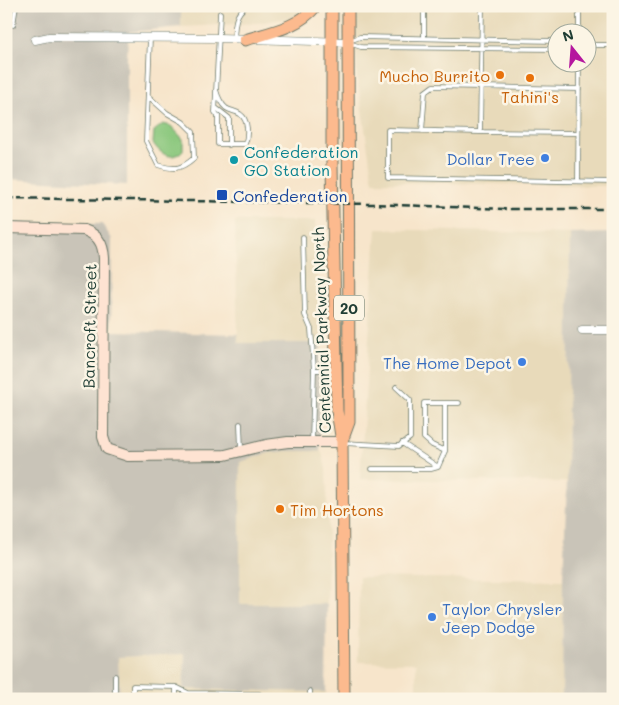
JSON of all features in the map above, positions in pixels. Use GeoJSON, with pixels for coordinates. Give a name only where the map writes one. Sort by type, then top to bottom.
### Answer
{"type":"FeatureCollection","features":[{"type":"Feature","properties":{"kind":"main road"},"geometry":{"type":"LineString","coordinates":[[240,40],[296,24],[308,16],[316,6]]}},
{"type":"Feature","properties":{"kind":"main road","name":"Centennial Parkway North"},"geometry":{"type":"LineString","coordinates":[[332,6],[332,166],[337,422],[342,442],[344,699]]}},
{"type":"Feature","properties":{"kind":"main road","name":"Centennial Parkway North"},"geometry":{"type":"LineString","coordinates":[[342,442],[349,422],[348,6]]}},
{"type":"Feature","properties":{"kind":"street"},"geometry":{"type":"LineString","coordinates":[[35,40],[49,37],[150,37],[347,42]]}},
{"type":"Feature","properties":{"kind":"street","name":"Bancroft Street"},"geometry":{"type":"LineString","coordinates":[[6,228],[84,230],[93,233],[101,243],[104,258],[102,437],[107,449],[128,456],[225,455],[241,452]]}},
{"type":"Feature","properties":{"kind":"street"},"geometry":{"type":"LineString","coordinates":[[582,330],[613,330]]}},
{"type":"Feature","properties":{"kind":"street"},"geometry":{"type":"LineString","coordinates":[[241,452],[266,445],[288,442],[342,442]]}},
{"type":"Feature","properties":{"kind":"lane"},"geometry":{"type":"LineString","coordinates":[[13,25],[16,6]]}},
{"type":"Feature","properties":{"kind":"lane"},"geometry":{"type":"LineString","coordinates":[[424,6],[424,38]]}},
{"type":"Feature","properties":{"kind":"lane"},"geometry":{"type":"LineString","coordinates":[[480,132],[482,6]]}},
{"type":"Feature","properties":{"kind":"lane"},"geometry":{"type":"LineString","coordinates":[[579,6],[579,22]]}},
{"type":"Feature","properties":{"kind":"lane"},"geometry":{"type":"LineString","coordinates":[[240,40],[236,18],[238,9],[245,7]]}},
{"type":"Feature","properties":{"kind":"lane"},"geometry":{"type":"LineString","coordinates":[[216,90],[219,101],[226,108],[241,115],[247,125],[245,144],[218,144],[218,116],[215,112],[216,108],[216,90],[220,13]]}},
{"type":"Feature","properties":{"kind":"lane"},"geometry":{"type":"LineString","coordinates":[[347,42],[360,36],[546,41]]}},
{"type":"Feature","properties":{"kind":"lane"},"geometry":{"type":"LineString","coordinates":[[148,96],[167,113],[183,122],[193,132],[194,158],[185,166],[172,169],[158,165],[146,142],[150,37]]}},
{"type":"Feature","properties":{"kind":"lane"},"geometry":{"type":"LineString","coordinates":[[347,42],[361,47],[546,50]]}},
{"type":"Feature","properties":{"kind":"lane"},"geometry":{"type":"LineString","coordinates":[[596,45],[613,45]]}},
{"type":"Feature","properties":{"kind":"lane"},"geometry":{"type":"LineString","coordinates":[[578,72],[578,181]]}},
{"type":"Feature","properties":{"kind":"lane"},"geometry":{"type":"LineString","coordinates":[[422,131],[425,92],[433,86],[579,89]]}},
{"type":"Feature","properties":{"kind":"lane"},"geometry":{"type":"LineString","coordinates":[[216,108],[230,118],[229,145]]}},
{"type":"Feature","properties":{"kind":"lane"},"geometry":{"type":"LineString","coordinates":[[578,133],[388,130],[388,178],[613,182]]}},
{"type":"Feature","properties":{"kind":"lane"},"geometry":{"type":"LineString","coordinates":[[303,237],[305,314],[311,329],[314,370],[312,441]]}},
{"type":"Feature","properties":{"kind":"lane"},"geometry":{"type":"LineString","coordinates":[[314,370],[336,370]]}},
{"type":"Feature","properties":{"kind":"lane"},"geometry":{"type":"LineString","coordinates":[[342,442],[398,446],[410,438],[410,400],[396,386]]}},
{"type":"Feature","properties":{"kind":"lane"},"geometry":{"type":"LineString","coordinates":[[445,451],[432,445],[424,438],[424,403],[459,403]]}},
{"type":"Feature","properties":{"kind":"lane"},"geometry":{"type":"LineString","coordinates":[[438,467],[445,451],[444,403]]}},
{"type":"Feature","properties":{"kind":"lane"},"geometry":{"type":"LineString","coordinates":[[240,424],[241,452]]}},
{"type":"Feature","properties":{"kind":"lane"},"geometry":{"type":"LineString","coordinates":[[402,443],[438,467]]}},
{"type":"Feature","properties":{"kind":"lane"},"geometry":{"type":"LineString","coordinates":[[372,469],[431,469],[438,467]]}},
{"type":"Feature","properties":{"kind":"lane"},"geometry":{"type":"LineString","coordinates":[[115,676],[115,699]]}},
{"type":"Feature","properties":{"kind":"lane"},"geometry":{"type":"LineString","coordinates":[[133,699],[133,686],[176,687],[188,693],[259,694],[259,699]]}},
{"type":"Feature","properties":{"kind":"lane"},"geometry":{"type":"LineString","coordinates":[[176,687],[176,699]]}},
{"type":"Feature","properties":{"kind":"lane"},"geometry":{"type":"LineString","coordinates":[[310,692],[310,699]]}},
{"type":"Feature","properties":{"kind":"lane"},"geometry":{"type":"LineString","coordinates":[[188,693],[188,699]]}},
{"type":"Feature","properties":{"kind":"shaded area"},"geometry":{"type":"Polygon","coordinates":[[[6,6],[181,6],[181,27],[129,32],[127,52],[127,185],[6,179],[6,6]]]}},
{"type":"Feature","properties":{"kind":"shaded area"},"geometry":{"type":"Polygon","coordinates":[[[181,6],[301,6],[301,16],[257,23],[181,27],[181,6]]]}},
{"type":"Feature","properties":{"kind":"shaded area"},"geometry":{"type":"Polygon","coordinates":[[[355,6],[613,6],[613,186],[373,182],[357,76],[355,6]]]}},
{"type":"Feature","properties":{"kind":"shaded area"},"geometry":{"type":"Polygon","coordinates":[[[235,221],[315,221],[321,343],[238,343],[235,221]]]}},
{"type":"Feature","properties":{"kind":"shaded area"},"geometry":{"type":"Polygon","coordinates":[[[6,223],[102,224],[112,239],[111,331],[238,334],[238,343],[321,343],[320,451],[269,453],[240,462],[240,604],[327,604],[326,692],[183,689],[185,654],[118,657],[120,699],[6,699],[6,223]]]}},
{"type":"Feature","properties":{"kind":"shaded area"},"geometry":{"type":"Polygon","coordinates":[[[376,229],[570,234],[567,482],[360,479],[376,229]]]}},
{"type":"Feature","properties":{"kind":"shaded area"},"geometry":{"type":"Polygon","coordinates":[[[613,233],[613,699],[562,699],[570,234],[613,233]]]}},
{"type":"Feature","properties":{"kind":"shaded area"},"geometry":{"type":"Polygon","coordinates":[[[320,451],[322,453],[326,469],[328,525],[327,604],[240,605],[240,462],[269,453],[320,451]]]}},
{"type":"Feature","properties":{"kind":"shaded area"},"geometry":{"type":"Polygon","coordinates":[[[359,577],[563,580],[562,699],[416,699],[416,663],[358,662],[359,577]]]}},
{"type":"Feature","properties":{"kind":"shaded area"},"geometry":{"type":"Polygon","coordinates":[[[185,654],[183,688],[326,692],[325,699],[120,699],[118,657],[185,654]]]}},
{"type":"Feature","properties":{"kind":"green space"},"geometry":{"type":"Polygon","coordinates":[[[163,124],[171,126],[183,139],[183,150],[175,156],[166,155],[153,143],[154,131],[163,124]]]}},
{"type":"Feature","properties":{"kind":"railway"},"geometry":{"type":"LineString","coordinates":[[6,198],[371,204],[504,209],[613,209]]}},
{"type":"Feature","properties":{"kind":"place","name":"Mucho Burrito"},"geometry":{"type":"Point","coordinates":[500,75]}},
{"type":"Feature","properties":{"kind":"place","name":"Tahini's"},"geometry":{"type":"Point","coordinates":[530,78]}},
{"type":"Feature","properties":{"kind":"place","name":"Dollar Tree"},"geometry":{"type":"Point","coordinates":[545,158]}},
{"type":"Feature","properties":{"kind":"place","name":"Confederation GO Station"},"geometry":{"type":"Point","coordinates":[234,160]}},
{"type":"Feature","properties":{"kind":"place","name":"Confederation"},"geometry":{"type":"Point","coordinates":[222,195]}},
{"type":"Feature","properties":{"kind":"place","name":"The Home Depot"},"geometry":{"type":"Point","coordinates":[522,362]}},
{"type":"Feature","properties":{"kind":"place","name":"Tim Hortons"},"geometry":{"type":"Point","coordinates":[280,509]}},
{"type":"Feature","properties":{"kind":"place","name":"Taylor Chrysler Jeep Dodge"},"geometry":{"type":"Point","coordinates":[432,617]}}]}
